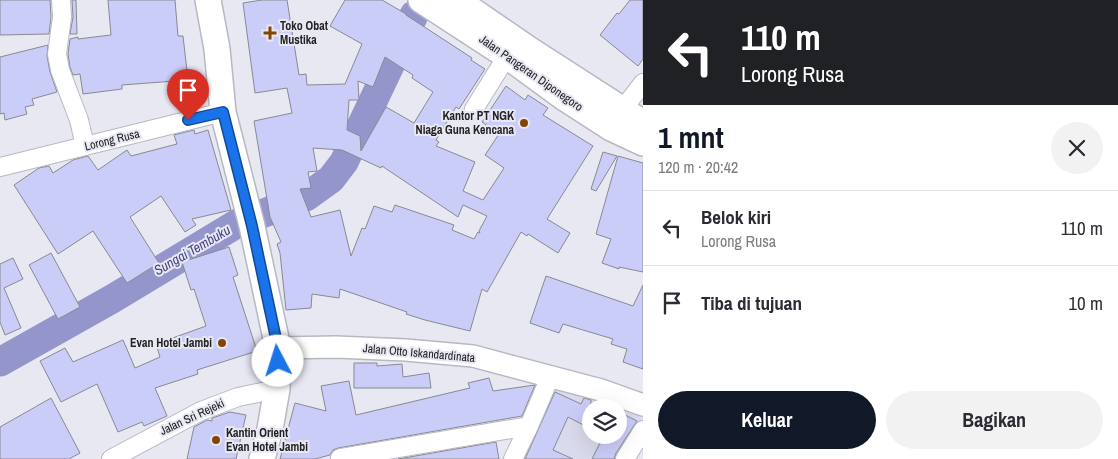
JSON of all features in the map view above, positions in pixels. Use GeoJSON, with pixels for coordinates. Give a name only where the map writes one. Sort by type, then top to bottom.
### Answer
{"type":"FeatureCollection","features":[{"type":"Feature","properties":{"kind":"main road"},"geometry":{"type":"LineString","coordinates":[[208,0],[217,49],[223,112],[249,216],[278,348],[277,389],[270,429],[262,459]]}},
{"type":"Feature","properties":{"kind":"main road","name":"Jalan Pangeran Diponegoro"},"geometry":{"type":"LineString","coordinates":[[421,0],[507,56],[563,97],[610,128],[643,143]]}},
{"type":"Feature","properties":{"kind":"main road","name":"Jalan Pangeran Diponegoro"},"geometry":{"type":"LineString","coordinates":[[457,0],[643,122]]}},
{"type":"Feature","properties":{"kind":"street"},"geometry":{"type":"LineString","coordinates":[[61,0],[62,17],[57,54],[60,70],[79,120],[85,146]]}},
{"type":"Feature","properties":{"kind":"street"},"geometry":{"type":"LineString","coordinates":[[474,109],[507,56]]}},
{"type":"Feature","properties":{"kind":"street"},"geometry":{"type":"LineString","coordinates":[[622,110],[643,84]]}},
{"type":"Feature","properties":{"kind":"street","name":"Lorong Rusa"},"geometry":{"type":"LineString","coordinates":[[0,168],[223,112]]}},
{"type":"Feature","properties":{"kind":"street","name":"Jalan Otto Iskandardinata"},"geometry":{"type":"LineString","coordinates":[[278,348],[336,347],[406,350],[473,356],[601,390],[643,404]]}},
{"type":"Feature","properties":{"kind":"street"},"geometry":{"type":"LineString","coordinates":[[513,459],[550,377]]}},
{"type":"Feature","properties":{"kind":"street","name":"Jalan Sri Rejeki"},"geometry":{"type":"LineString","coordinates":[[112,459],[201,411],[238,397],[277,389]]}},
{"type":"Feature","properties":{"kind":"street"},"geometry":{"type":"LineString","coordinates":[[340,458],[529,426]]}},
{"type":"Feature","properties":{"kind":"street"},"geometry":{"type":"LineString","coordinates":[[625,459],[643,430]]}},
{"type":"Feature","properties":{"kind":"shaded area"},"geometry":{"type":"Polygon","coordinates":[[[550,383],[593,399],[582,399],[582,444],[627,444],[627,412],[643,418],[643,422],[622,459],[515,459],[550,383]]]}},
{"type":"Feature","properties":{"kind":"building"},"geometry":{"type":"Polygon","coordinates":[[[0,0],[50,0],[49,34],[0,35],[0,0]]]}},
{"type":"Feature","properties":{"kind":"building"},"geometry":{"type":"Polygon","coordinates":[[[72,0],[76,0],[77,34],[70,34],[73,17],[72,0]]]}},
{"type":"Feature","properties":{"kind":"building"},"geometry":{"type":"Polygon","coordinates":[[[108,0],[175,0],[178,36],[183,36],[188,80],[122,85],[122,89],[83,94],[80,74],[73,75],[70,67],[68,54],[70,39],[111,35],[108,0]]]}},
{"type":"Feature","properties":{"kind":"building"},"geometry":{"type":"Polygon","coordinates":[[[262,0],[287,0],[299,75],[306,74],[307,85],[345,84],[362,44],[330,26],[345,0],[382,0],[472,58],[471,60],[485,69],[459,109],[456,107],[436,140],[439,142],[436,146],[475,162],[463,191],[483,200],[504,168],[485,155],[499,134],[482,122],[506,86],[525,100],[528,95],[548,108],[543,115],[593,146],[547,219],[570,233],[558,253],[528,234],[527,236],[521,232],[487,292],[482,289],[470,331],[406,314],[407,312],[340,289],[339,298],[312,294],[311,308],[286,310],[280,253],[277,244],[281,242],[270,217],[254,121],[292,113],[287,88],[255,93],[243,3],[262,0]],[[385,57],[373,87],[358,81],[359,100],[349,100],[347,130],[360,136],[361,151],[386,107],[414,123],[433,92],[412,78],[413,75],[385,57]],[[313,148],[317,171],[308,172],[311,188],[300,189],[311,217],[340,210],[351,256],[362,228],[365,229],[374,206],[392,212],[395,205],[454,225],[452,230],[474,239],[478,232],[480,233],[479,231],[487,216],[463,205],[458,217],[382,166],[381,168],[342,150],[313,148]]]}},
{"type":"Feature","properties":{"kind":"building"},"geometry":{"type":"Polygon","coordinates":[[[630,0],[643,0],[643,59],[638,66],[600,35],[630,0]]]}},
{"type":"Feature","properties":{"kind":"building"},"geometry":{"type":"Polygon","coordinates":[[[48,45],[47,56],[50,72],[57,92],[32,99],[34,105],[25,107],[27,114],[5,120],[4,113],[0,114],[0,57],[48,45]]]}},
{"type":"Feature","properties":{"kind":"building"},"geometry":{"type":"Polygon","coordinates":[[[194,130],[195,134],[208,130],[231,210],[192,219],[196,225],[185,232],[161,196],[130,217],[159,263],[127,283],[93,231],[58,254],[14,185],[39,168],[49,166],[53,173],[73,160],[88,156],[98,170],[127,150],[131,156],[177,144],[174,135],[194,130]]]}},
{"type":"Feature","properties":{"kind":"building"},"geometry":{"type":"Polygon","coordinates":[[[603,152],[617,156],[596,191],[591,189],[603,152]]]}},
{"type":"Feature","properties":{"kind":"building"},"geometry":{"type":"Polygon","coordinates":[[[618,156],[643,163],[643,272],[619,267],[619,269],[602,263],[611,239],[596,234],[618,156]]]}},
{"type":"Feature","properties":{"kind":"building"},"geometry":{"type":"Polygon","coordinates":[[[229,247],[238,275],[233,277],[257,351],[197,370],[198,374],[155,388],[167,416],[144,426],[142,422],[118,432],[97,384],[61,402],[40,361],[65,348],[73,362],[123,340],[135,368],[160,357],[156,344],[206,326],[194,289],[191,290],[182,262],[229,247]]]}},
{"type":"Feature","properties":{"kind":"building"},"geometry":{"type":"Polygon","coordinates":[[[51,253],[80,307],[58,319],[29,265],[51,253]]]}},
{"type":"Feature","properties":{"kind":"building"},"geometry":{"type":"Polygon","coordinates":[[[13,258],[23,279],[4,288],[21,328],[5,335],[0,322],[0,264],[13,258]]]}},
{"type":"Feature","properties":{"kind":"building"},"geometry":{"type":"Polygon","coordinates":[[[546,276],[633,306],[643,285],[643,369],[623,362],[627,349],[611,344],[613,339],[563,324],[559,333],[530,323],[546,276]]]}},
{"type":"Feature","properties":{"kind":"building"},"geometry":{"type":"Polygon","coordinates":[[[354,363],[377,363],[377,366],[402,364],[403,377],[429,373],[431,388],[354,388],[354,363]]]}},
{"type":"Feature","properties":{"kind":"building"},"geometry":{"type":"Polygon","coordinates":[[[489,378],[493,391],[535,385],[522,416],[338,448],[333,450],[330,455],[315,459],[280,459],[295,403],[326,411],[321,386],[349,381],[356,415],[470,388],[468,383],[489,378]]]}},
{"type":"Feature","properties":{"kind":"building"},"geometry":{"type":"Polygon","coordinates":[[[555,392],[581,404],[582,402],[582,424],[568,417],[553,450],[573,459],[525,459],[555,392]]]}},
{"type":"Feature","properties":{"kind":"building"},"geometry":{"type":"Polygon","coordinates":[[[51,398],[80,453],[69,459],[0,459],[0,427],[51,398]]]}},
{"type":"Feature","properties":{"kind":"building","name":"Kantin Orient Evan Hotel Jambi"},"geometry":{"type":"Polygon","coordinates":[[[230,412],[246,415],[236,459],[187,459],[194,427],[230,412]]]}},
{"type":"Feature","properties":{"kind":"building"},"geometry":{"type":"Polygon","coordinates":[[[627,416],[637,421],[627,436],[627,416]]]}},
{"type":"Feature","properties":{"kind":"building"},"geometry":{"type":"Polygon","coordinates":[[[496,442],[499,459],[398,459],[496,442]]]}},
{"type":"Feature","properties":{"kind":"building"},"geometry":{"type":"Polygon","coordinates":[[[600,444],[622,444],[614,459],[592,459],[600,444]]]}},
{"type":"Feature","properties":{"kind":"waterway","name":"Sungai Tembuku"},"geometry":{"type":"LineString","coordinates":[[0,362],[112,299],[238,223],[306,197],[331,179],[344,162],[414,15]]}},
{"type":"Feature","properties":{"kind":"place","name":"Toko Obat Mustika"},"geometry":{"type":"Point","coordinates":[270,33]}},
{"type":"Feature","properties":{"kind":"place","name":"Kantor PT NGK Niaga Guna Kencana"},"geometry":{"type":"Point","coordinates":[524,123]}},
{"type":"Feature","properties":{"kind":"place","name":"Evan Hotel Jambi"},"geometry":{"type":"Point","coordinates":[222,343]}},
{"type":"Feature","properties":{"kind":"place","name":"Kantin Orient Evan Hotel Jambi"},"geometry":{"type":"Point","coordinates":[216,440]}},
{"type":"Feature","properties":{"kind":"route"},"geometry":{"type":"LineString","coordinates":[[188,120],[223,112],[252,226],[278,348],[278,361]]}}]}
